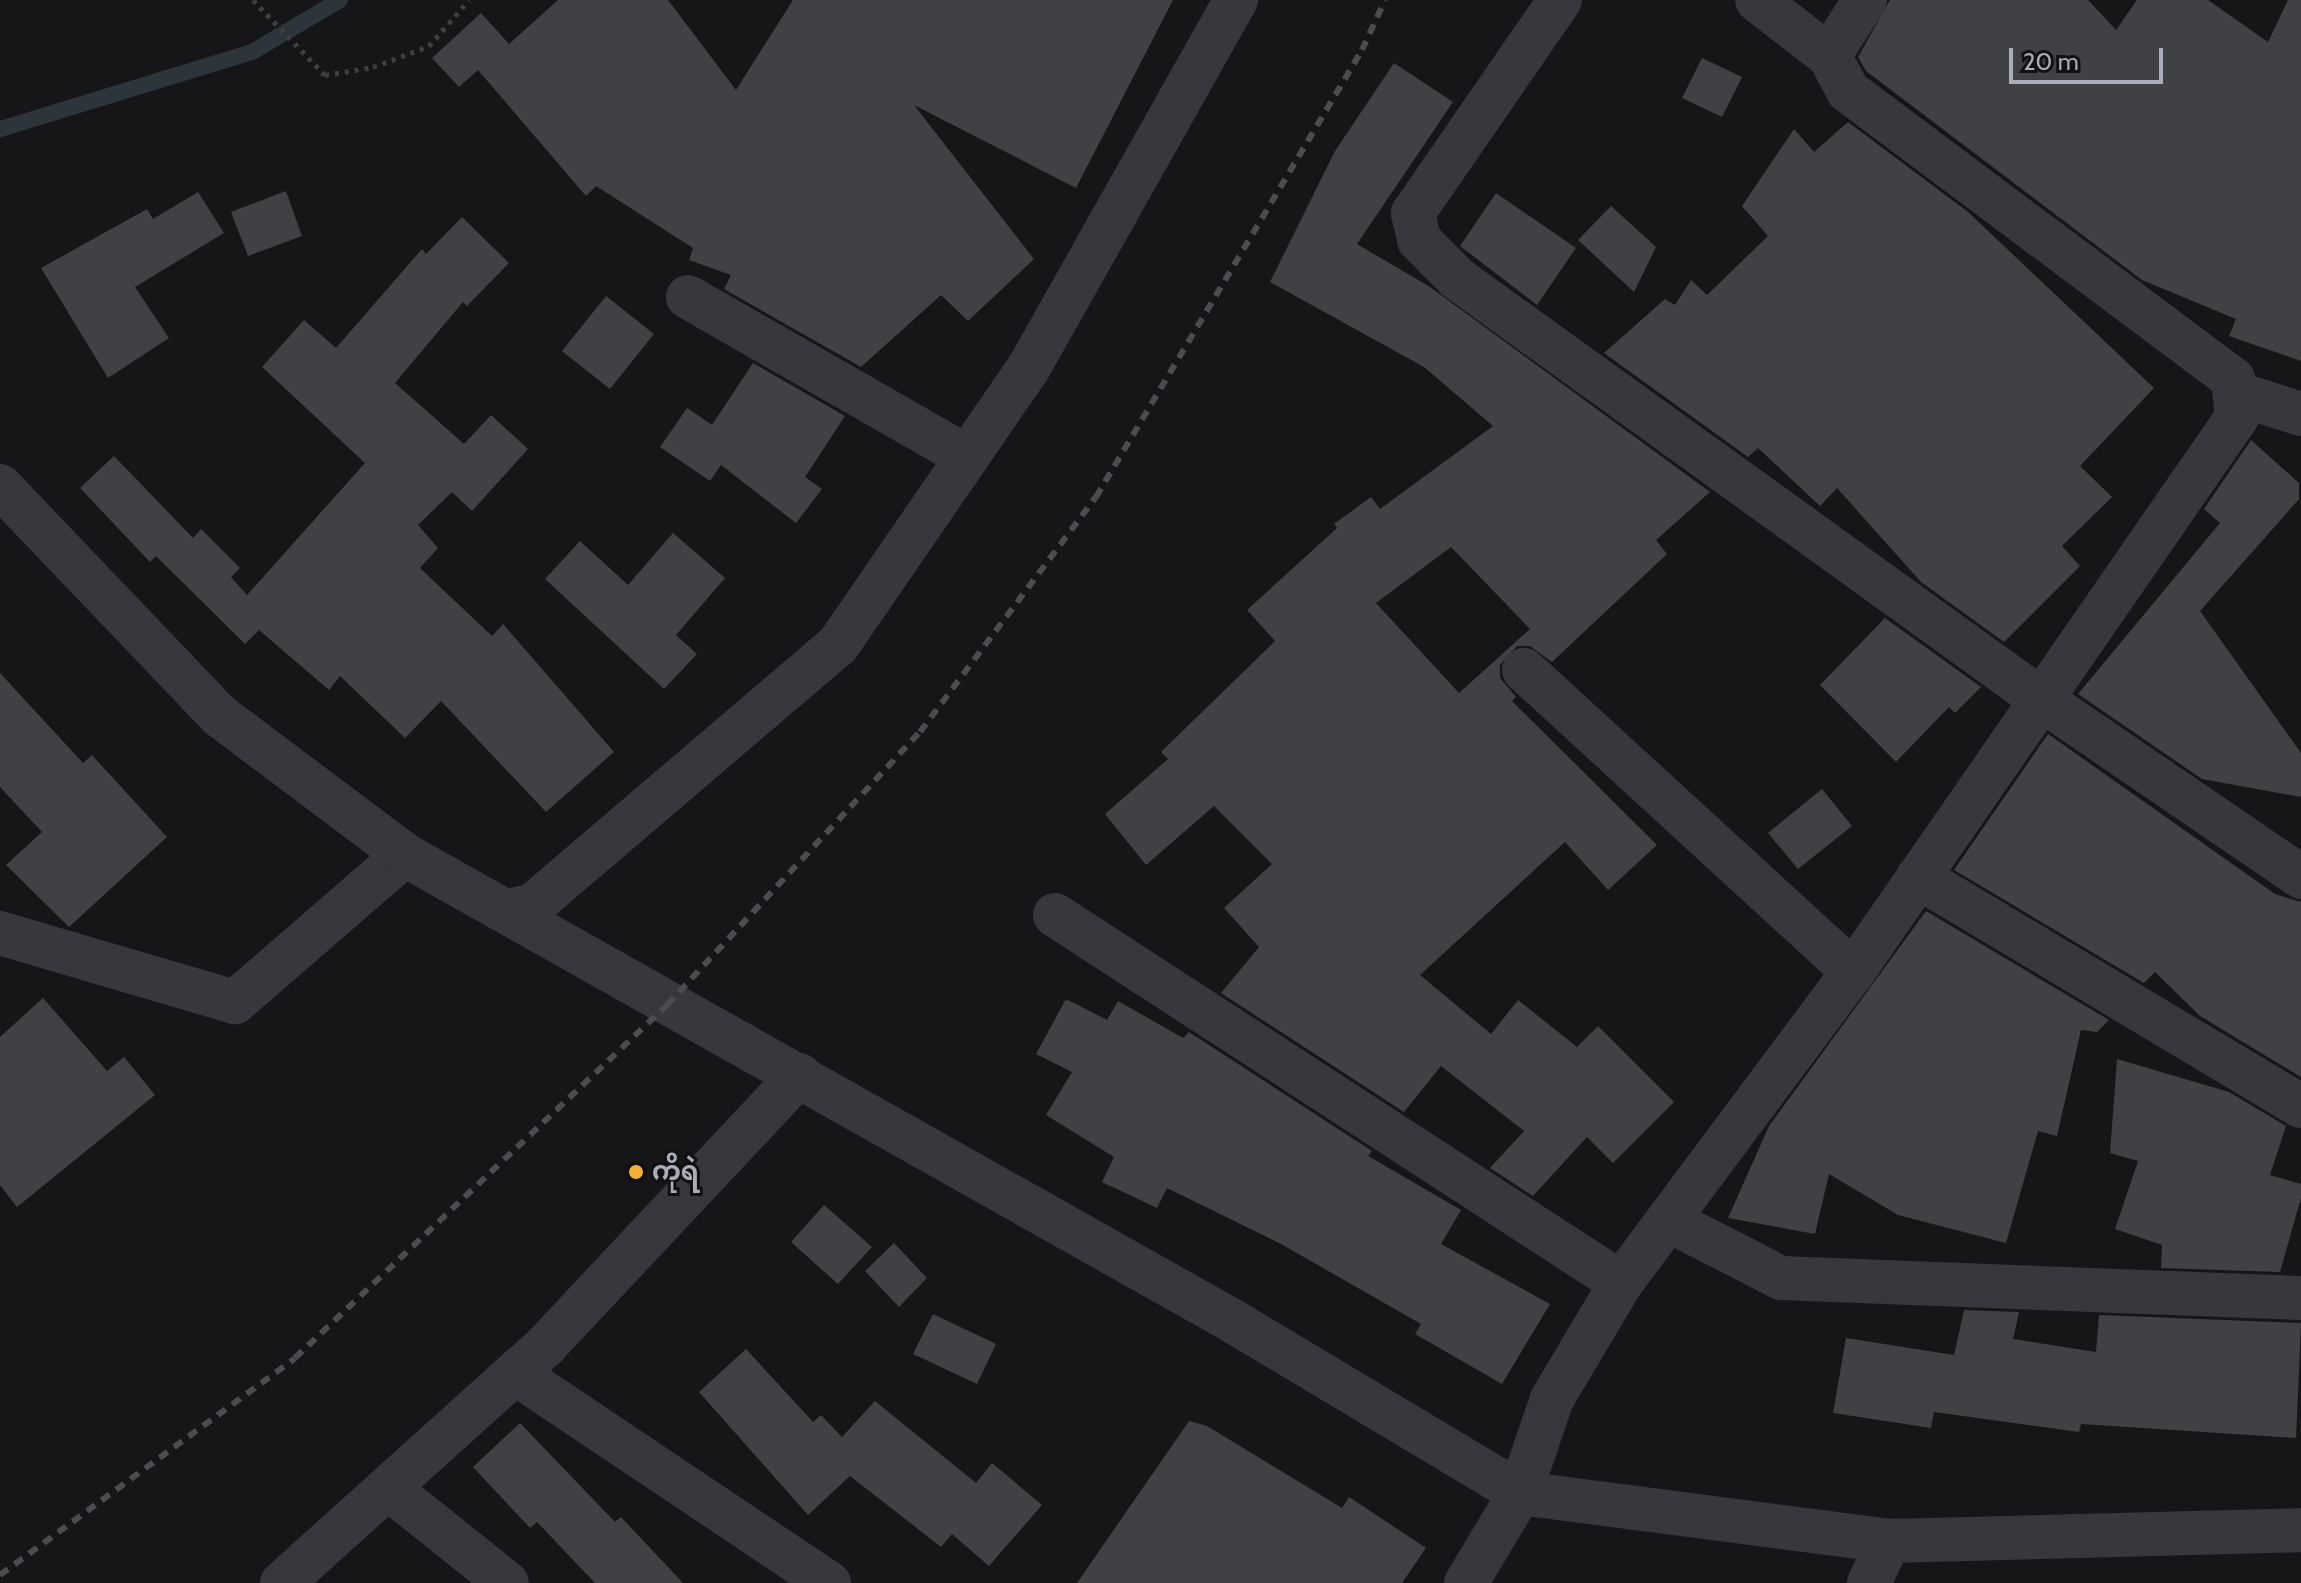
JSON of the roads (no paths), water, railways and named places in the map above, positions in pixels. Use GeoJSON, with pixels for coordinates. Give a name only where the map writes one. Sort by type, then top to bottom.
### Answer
{"type":"FeatureCollection","features":[{"type":"Feature","properties":{"kind":"street"},"geometry":{"type":"LineString","coordinates":[[506,911],[532,906],[838,645],[1028,369],[1236,0]]}},
{"type":"Feature","properties":{"kind":"street"},"geometry":{"type":"LineString","coordinates":[[1560,0],[1413,213],[1419,240],[1458,279],[2042,700],[2301,877]]}},
{"type":"Feature","properties":{"kind":"street"},"geometry":{"type":"LineString","coordinates":[[1466,1583],[1520,1493],[1552,1399],[1621,1283],[1672,1222],[1853,972],[2237,417],[2233,379],[1848,91],[1829,56],[1757,0]]}},
{"type":"Feature","properties":{"kind":"street"},"geometry":{"type":"LineString","coordinates":[[1829,56],[1865,0]]}},
{"type":"Feature","properties":{"kind":"street"},"geometry":{"type":"LineString","coordinates":[[688,297],[967,457]]}},
{"type":"Feature","properties":{"kind":"street"},"geometry":{"type":"LineString","coordinates":[[2235,393],[2301,414]]}},
{"type":"Feature","properties":{"kind":"street"},"geometry":{"type":"LineString","coordinates":[[0,486],[220,716],[405,855],[800,1075],[1520,1493],[1889,1541],[2301,1530]]}},
{"type":"Feature","properties":{"kind":"street"},"geometry":{"type":"LineString","coordinates":[[1524,670],[1853,972]]}},
{"type":"Feature","properties":{"kind":"street"},"geometry":{"type":"LineString","coordinates":[[0,933],[235,1002],[405,855]]}},
{"type":"Feature","properties":{"kind":"street"},"geometry":{"type":"LineString","coordinates":[[1918,877],[2301,1106]]}},
{"type":"Feature","properties":{"kind":"street"},"geometry":{"type":"LineString","coordinates":[[1055,915],[1621,1283]]}},
{"type":"Feature","properties":{"kind":"street"},"geometry":{"type":"LineString","coordinates":[[282,1583],[515,1373],[800,1075]]}},
{"type":"Feature","properties":{"kind":"street"},"geometry":{"type":"LineString","coordinates":[[1672,1222],[1781,1278],[2301,1298]]}},
{"type":"Feature","properties":{"kind":"street"},"geometry":{"type":"LineString","coordinates":[[515,1373],[829,1583]]}},
{"type":"Feature","properties":{"kind":"street"},"geometry":{"type":"LineString","coordinates":[[388,1488],[507,1583]]}},
{"type":"Feature","properties":{"kind":"street"},"geometry":{"type":"LineString","coordinates":[[1869,1583],[1889,1541]]}},
{"type":"Feature","properties":{"kind":"waterway"},"geometry":{"type":"LineString","coordinates":[[0,129],[252,52],[340,0]]}},
{"type":"Feature","properties":{"kind":"railway"},"geometry":{"type":"LineString","coordinates":[[0,1575],[295,1358],[667,1005],[920,732],[1096,497],[1362,50],[1385,0]]}},
{"type":"Feature","properties":{"kind":"place","name":"ကိုရဲ"},"geometry":{"type":"Point","coordinates":[636,1172]}}]}
